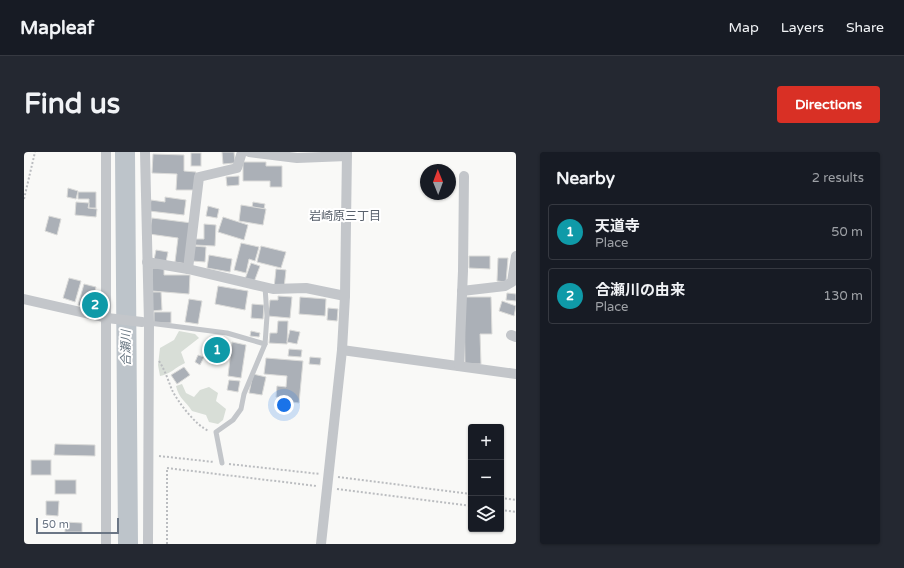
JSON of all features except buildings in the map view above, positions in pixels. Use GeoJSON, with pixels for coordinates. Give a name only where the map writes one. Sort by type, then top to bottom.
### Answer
{"type":"FeatureCollection","features":[{"type":"Feature","properties":{"kind":"street"},"geometry":{"type":"LineString","coordinates":[[106,152],[106,544]]}},
{"type":"Feature","properties":{"kind":"street"},"geometry":{"type":"LineString","coordinates":[[145,152],[147,262],[146,322],[149,355],[148,544]]}},
{"type":"Feature","properties":{"kind":"street"},"geometry":{"type":"LineString","coordinates":[[188,269],[200,177],[237,168],[242,152]]}},
{"type":"Feature","properties":{"kind":"street"},"geometry":{"type":"LineString","coordinates":[[249,152],[297,158],[347,154],[345,296],[342,350],[321,544]]}},
{"type":"Feature","properties":{"kind":"street"},"geometry":{"type":"LineString","coordinates":[[459,366],[464,176]]}},
{"type":"Feature","properties":{"kind":"street"},"geometry":{"type":"LineString","coordinates":[[462,291],[505,286],[512,282],[516,256]]}},
{"type":"Feature","properties":{"kind":"street"},"geometry":{"type":"LineString","coordinates":[[147,262],[188,269],[273,289],[306,288],[345,296]]}},
{"type":"Feature","properties":{"kind":"street"},"geometry":{"type":"LineString","coordinates":[[24,299],[107,318],[146,322]]}},
{"type":"Feature","properties":{"kind":"street"},"geometry":{"type":"LineString","coordinates":[[342,350],[516,374]]}},
{"type":"Feature","properties":{"kind":"lane"},"geometry":{"type":"LineString","coordinates":[[222,463],[216,432],[233,420],[241,409],[244,394],[265,344],[267,316],[265,287]]}},
{"type":"Feature","properties":{"kind":"lane"},"geometry":{"type":"LineString","coordinates":[[146,322],[226,333],[265,344]]}},
{"type":"Feature","properties":{"kind":"path"},"geometry":{"type":"LineString","coordinates":[[24,199],[35,152]]}},
{"type":"Feature","properties":{"kind":"path"},"geometry":{"type":"LineString","coordinates":[[149,355],[155,356],[164,368],[173,392],[189,415],[207,431],[216,432]]}},
{"type":"Feature","properties":{"kind":"path"},"geometry":{"type":"LineString","coordinates":[[158,456],[329,475],[468,494]]}},
{"type":"Feature","properties":{"kind":"path"},"geometry":{"type":"LineString","coordinates":[[167,544],[166,468],[468,506]]}},
{"type":"Feature","properties":{"kind":"path"},"geometry":{"type":"LineString","coordinates":[[504,498],[516,500]]}},
{"type":"Feature","properties":{"kind":"path"},"geometry":{"type":"LineString","coordinates":[[504,510],[516,512]]}},
{"type":"Feature","properties":{"kind":"shaded area"},"geometry":{"type":"Polygon","coordinates":[[[179,331],[195,334],[199,338],[181,352],[185,363],[160,376],[158,365],[160,348],[174,340],[179,331]]]}},
{"type":"Feature","properties":{"kind":"shaded area"},"geometry":{"type":"Polygon","coordinates":[[[182,384],[186,393],[194,397],[200,390],[209,387],[218,393],[216,401],[226,409],[223,420],[218,424],[209,422],[206,415],[192,411],[177,390],[176,386],[182,384]]]}},
{"type":"Feature","properties":{"kind":"waterway","name":"合瀬川"},"geometry":{"type":"LineString","coordinates":[[125,152],[128,544]]}},
{"type":"Feature","properties":{"kind":"place","name":"合瀬川の由来"},"geometry":{"type":"Point","coordinates":[95,305]}},
{"type":"Feature","properties":{"kind":"place","name":"天道寺"},"geometry":{"type":"Point","coordinates":[217,350]}},
{"type":"Feature","properties":{"kind":"district","name":"岩崎原三丁目"},"geometry":{"type":"Point","coordinates":[345,216]}}]}
